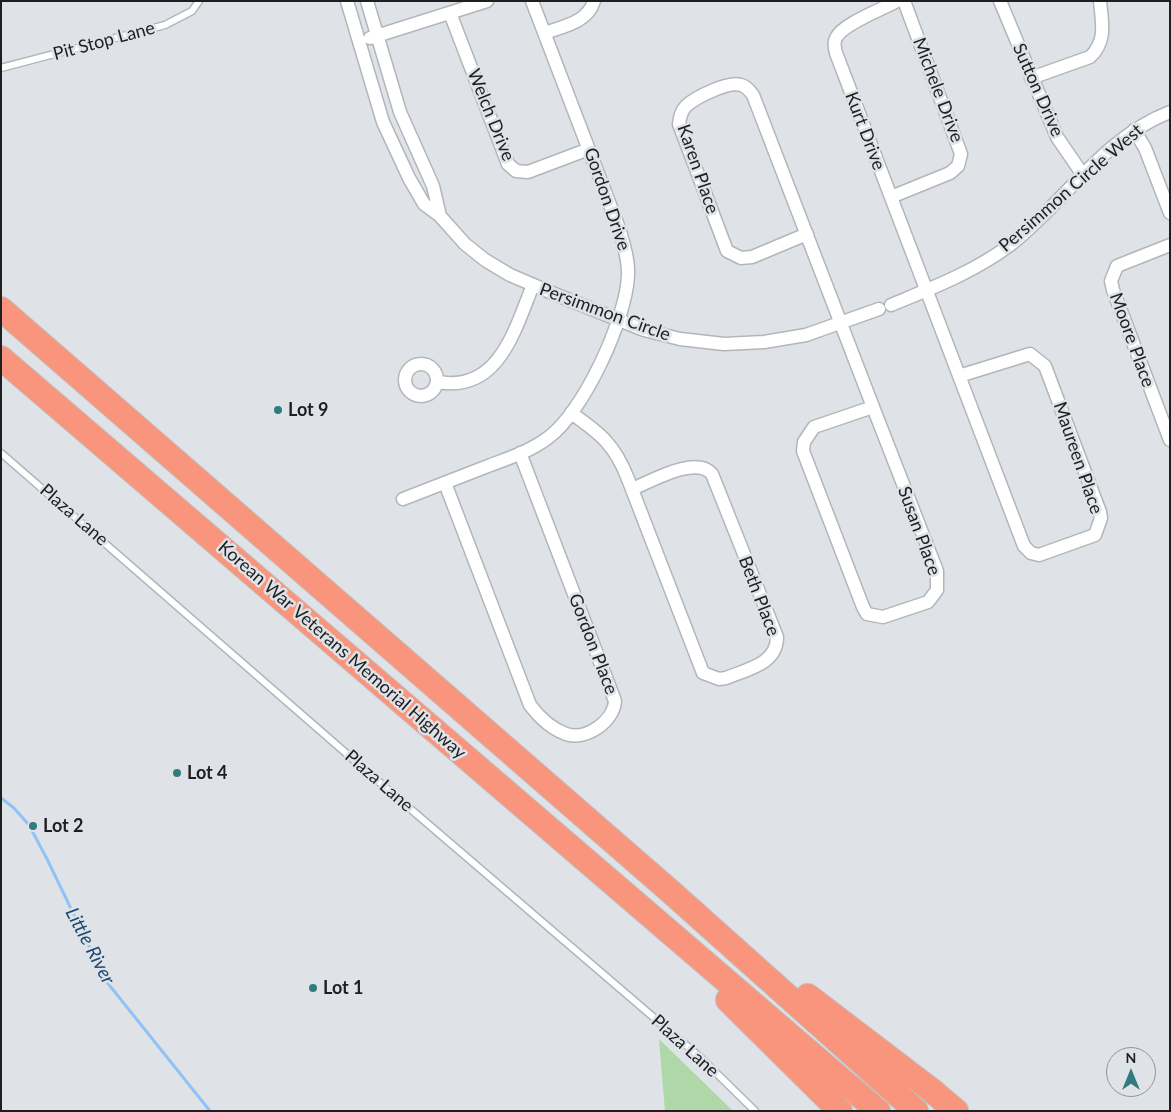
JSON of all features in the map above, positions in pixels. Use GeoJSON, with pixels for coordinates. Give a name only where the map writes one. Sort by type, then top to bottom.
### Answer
{"type":"FeatureCollection","features":[{"type":"Feature","properties":{"kind":"highway","name":"Korean War Veterans Memorial Highway"},"geometry":{"type":"LineString","coordinates":[[1,310],[671,892],[916,1111]]}},
{"type":"Feature","properties":{"kind":"highway","name":"Korean War Veterans Memorial Highway"},"geometry":{"type":"LineString","coordinates":[[1,358],[878,1111]]}},
{"type":"Feature","properties":{"kind":"highway","name":"Korean War Veterans Memorial Highway"},"geometry":{"type":"LineString","coordinates":[[671,892],[930,1088],[956,1111]]}},
{"type":"Feature","properties":{"kind":"highway","name":"Korean War Veterans Memorial Highway"},"geometry":{"type":"LineString","coordinates":[[682,942],[700,972],[840,1111]]}},
{"type":"Feature","properties":{"kind":"street","name":"Persimmon Circle"},"geometry":{"type":"LineString","coordinates":[[347,1],[383,122],[409,178],[424,204],[440,216],[465,244],[485,260],[533,285],[619,320],[644,330],[680,339],[724,344],[764,342],[806,335],[885,307]]}},
{"type":"Feature","properties":{"kind":"street","name":"Persimmon Circle"},"geometry":{"type":"LineString","coordinates":[[367,1],[406,126],[433,186],[440,216]]}},
{"type":"Feature","properties":{"kind":"street"},"geometry":{"type":"LineString","coordinates":[[359,41],[487,1]]}},
{"type":"Feature","properties":{"kind":"street","name":"Gordon Drive"},"geometry":{"type":"LineString","coordinates":[[403,499],[520,453],[550,436],[571,413],[596,371],[619,320],[628,278],[628,263],[620,231],[532,1]]}},
{"type":"Feature","properties":{"kind":"street"},"geometry":{"type":"LineString","coordinates":[[545,33],[584,18],[591,10],[594,1]]}},
{"type":"Feature","properties":{"kind":"street","name":"Kurt Drive"},"geometry":{"type":"LineString","coordinates":[[897,1],[843,29],[836,37],[834,44],[927,290]]}},
{"type":"Feature","properties":{"kind":"street","name":"Michele Drive"},"geometry":{"type":"LineString","coordinates":[[891,197],[950,173],[958,166],[962,154],[904,1]]}},
{"type":"Feature","properties":{"kind":"street","name":"Sutton Drive"},"geometry":{"type":"LineString","coordinates":[[1000,1],[1057,137],[1083,175]]}},
{"type":"Feature","properties":{"kind":"street"},"geometry":{"type":"LineString","coordinates":[[1031,78],[1090,57],[1096,52],[1103,35],[1100,1]]}},
{"type":"Feature","properties":{"kind":"street","name":"Welch Drive"},"geometry":{"type":"LineString","coordinates":[[450,13],[508,164],[516,172],[528,172],[589,149]]}},
{"type":"Feature","properties":{"kind":"street","name":"Karen Place"},"geometry":{"type":"LineString","coordinates":[[807,234],[752,258],[741,258],[727,251],[679,124],[680,114],[686,106],[722,86],[741,85],[754,95],[873,407]]}},
{"type":"Feature","properties":{"kind":"street","name":"Persimmon Circle West"},"geometry":{"type":"LineString","coordinates":[[885,307],[976,267],[1010,244],[1134,130],[1142,124],[1170,112]]}},
{"type":"Feature","properties":{"kind":"street"},"geometry":{"type":"LineString","coordinates":[[391,137],[400,135],[406,126]]}},
{"type":"Feature","properties":{"kind":"street"},"geometry":{"type":"LineString","coordinates":[[1134,130],[1145,148],[1170,213]]}},
{"type":"Feature","properties":{"kind":"street","name":"Moore Place"},"geometry":{"type":"LineString","coordinates":[[1170,245],[1118,266],[1111,281],[1170,440]]}},
{"type":"Feature","properties":{"kind":"street"},"geometry":{"type":"LineString","coordinates":[[438,382],[453,385],[467,383],[494,364],[508,346],[533,285]]}},
{"type":"Feature","properties":{"kind":"street","name":"Maureen Place"},"geometry":{"type":"LineString","coordinates":[[927,290],[959,376],[1024,546],[1031,553],[1040,554],[1095,535],[1101,518],[1100,512],[1041,362],[1030,354],[1023,355],[959,376]]}},
{"type":"Feature","properties":{"kind":"street","name":"Susan Place"},"geometry":{"type":"LineString","coordinates":[[873,407],[937,571],[938,579],[936,590],[928,602],[883,617],[867,614],[863,607],[803,451],[804,442],[814,427],[873,407]]}},
{"type":"Feature","properties":{"kind":"street","name":"Beth Place"},"geometry":{"type":"LineString","coordinates":[[571,413],[599,432],[621,460],[632,489],[704,673],[719,679],[726,678],[769,660],[775,652],[777,637],[712,474],[701,466],[690,466],[632,489]]}},
{"type":"Feature","properties":{"kind":"street","name":"Gordon Place"},"geometry":{"type":"LineString","coordinates":[[445,483],[530,705],[538,716],[565,734],[581,735],[606,722],[613,715],[615,702],[520,453]]}},
{"type":"Feature","properties":{"kind":"lane","name":"Pit Stop Lane"},"geometry":{"type":"LineString","coordinates":[[1,68],[164,25],[192,11],[199,1]]}},
{"type":"Feature","properties":{"kind":"lane","name":"Plaza Lane"},"geometry":{"type":"LineString","coordinates":[[1,453],[393,794],[701,1058],[755,1111]]}},
{"type":"Feature","properties":{"kind":"green space"},"geometry":{"type":"Polygon","coordinates":[[[659,1039],[733,1111],[665,1111],[659,1039]]]}},
{"type":"Feature","properties":{"kind":"waterway","name":"Little River"},"geometry":{"type":"LineString","coordinates":[[1,798],[14,808],[29,825],[106,981],[210,1111]]}},
{"type":"Feature","properties":{"kind":"place","name":"Lot 9"},"geometry":{"type":"Point","coordinates":[278,410]}},
{"type":"Feature","properties":{"kind":"place","name":"Lot 4"},"geometry":{"type":"Point","coordinates":[177,773]}},
{"type":"Feature","properties":{"kind":"place","name":"Lot 2"},"geometry":{"type":"Point","coordinates":[33,826]}},
{"type":"Feature","properties":{"kind":"place","name":"Lot 1"},"geometry":{"type":"Point","coordinates":[313,988]}}]}
